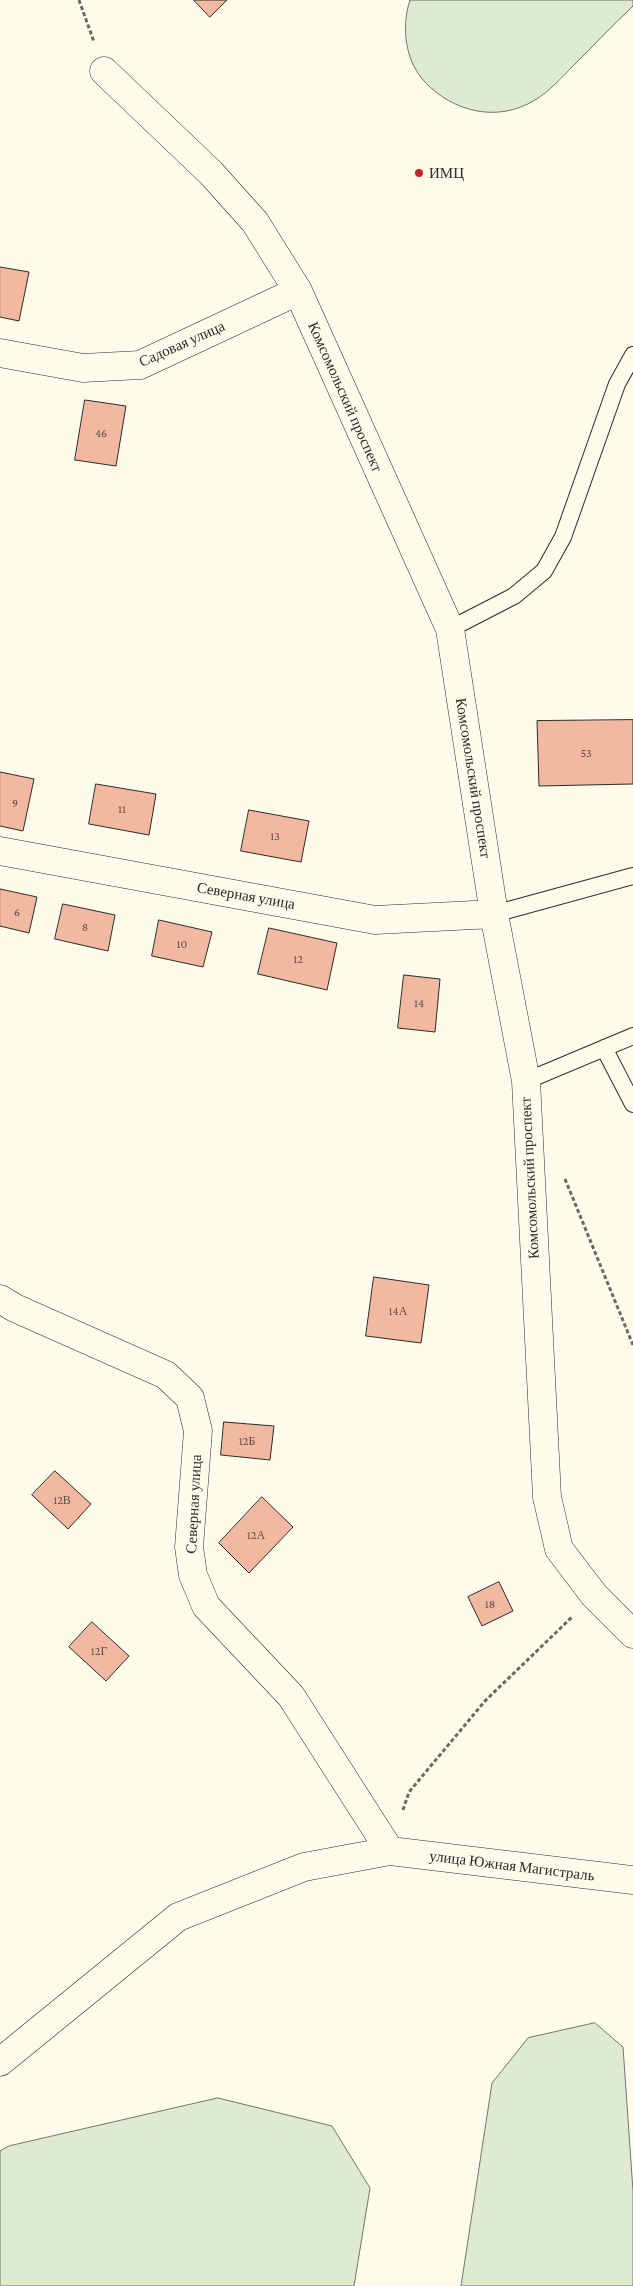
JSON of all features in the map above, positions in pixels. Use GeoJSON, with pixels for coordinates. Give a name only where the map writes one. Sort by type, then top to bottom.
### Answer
{"type":"FeatureCollection","features":[{"type":"Feature","properties":{"kind":"street","name":"Комсомольский проспект"},"geometry":{"type":"LineString","coordinates":[[104,71],[211,173],[249,215],[298,291],[450,629],[494,914],[526,1081],[546,1498],[558,1549],[594,1595],[633,1634]]}},
{"type":"Feature","properties":{"kind":"street","name":"Садовая улица"},"geometry":{"type":"LineString","coordinates":[[0,353],[83,368],[140,365],[298,291]]}},
{"type":"Feature","properties":{"kind":"street","name":"Северная улица"},"geometry":{"type":"LineString","coordinates":[[0,851],[375,920],[494,914]]}},
{"type":"Feature","properties":{"kind":"street","name":"Северная улица"},"geometry":{"type":"LineString","coordinates":[[0,1299],[15,1308],[166,1375],[190,1398],[198,1431],[189,1547],[193,1575],[206,1606],[291,1696],[390,1851]]}},
{"type":"Feature","properties":{"kind":"street","name":"улица Южная Магистраль"},"geometry":{"type":"LineString","coordinates":[[0,2062],[178,1917],[304,1867],[390,1851],[633,1880]]}},
{"type":"Feature","properties":{"kind":"lane"},"geometry":{"type":"LineString","coordinates":[[450,629],[514,596],[544,571],[563,537],[617,384],[633,355]]}},
{"type":"Feature","properties":{"kind":"lane"},"geometry":{"type":"LineString","coordinates":[[494,914],[633,876]]}},
{"type":"Feature","properties":{"kind":"lane"},"geometry":{"type":"LineString","coordinates":[[526,1081],[633,1036]]}},
{"type":"Feature","properties":{"kind":"lane"},"geometry":{"type":"LineString","coordinates":[[604,1048],[633,1104]]}},
{"type":"Feature","properties":{"kind":"path"},"geometry":{"type":"LineString","coordinates":[[79,0],[104,71]]}},
{"type":"Feature","properties":{"kind":"path"},"geometry":{"type":"LineString","coordinates":[[563,1172],[633,1345]]}},
{"type":"Feature","properties":{"kind":"path"},"geometry":{"type":"LineString","coordinates":[[390,1851],[409,1792],[485,1701],[594,1595]]}},
{"type":"Feature","properties":{"kind":"green space"},"geometry":{"type":"Polygon","coordinates":[[[410,0],[633,0],[633,6],[556,84],[535,100],[521,107],[491,112],[477,111],[449,101],[436,92],[418,74],[409,54],[407,43],[406,21],[410,0]]]}},
{"type":"Feature","properties":{"kind":"green space"},"geometry":{"type":"Polygon","coordinates":[[[595,2023],[623,2047],[633,2191],[633,2286],[461,2286],[492,2083],[528,2038],[595,2023]]]}},
{"type":"Feature","properties":{"kind":"green space"},"geometry":{"type":"Polygon","coordinates":[[[218,2098],[332,2126],[370,2188],[354,2286],[0,2286],[0,2151],[9,2146],[218,2098]]]}},
{"type":"Feature","properties":{"kind":"building"},"geometry":{"type":"Polygon","coordinates":[[[194,0],[227,0],[210,17],[194,0]]]}},
{"type":"Feature","properties":{"kind":"building"},"geometry":{"type":"Polygon","coordinates":[[[0,267],[29,272],[19,321],[0,317],[0,267]]]}},
{"type":"Feature","properties":{"kind":"building"},"geometry":{"type":"Polygon","coordinates":[[[85,400],[126,406],[116,466],[75,460],[85,400]]]}},
{"type":"Feature","properties":{"kind":"building"},"geometry":{"type":"Polygon","coordinates":[[[633,720],[633,784],[539,786],[537,721],[633,720]]]}},
{"type":"Feature","properties":{"kind":"building"},"geometry":{"type":"Polygon","coordinates":[[[0,772],[34,779],[23,831],[0,826],[0,772]]]}},
{"type":"Feature","properties":{"kind":"building"},"geometry":{"type":"Polygon","coordinates":[[[96,784],[156,794],[149,835],[89,824],[96,784]]]}},
{"type":"Feature","properties":{"kind":"building"},"geometry":{"type":"Polygon","coordinates":[[[249,810],[309,821],[301,862],[241,851],[249,810]]]}},
{"type":"Feature","properties":{"kind":"building"},"geometry":{"type":"Polygon","coordinates":[[[0,889],[37,897],[29,933],[0,926],[0,889]]]}},
{"type":"Feature","properties":{"kind":"building"},"geometry":{"type":"Polygon","coordinates":[[[63,904],[115,915],[108,951],[55,939],[63,904]]]}},
{"type":"Feature","properties":{"kind":"building"},"geometry":{"type":"Polygon","coordinates":[[[159,920],[212,932],[203,967],[152,956],[159,920]]]}},
{"type":"Feature","properties":{"kind":"building"},"geometry":{"type":"Polygon","coordinates":[[[269,928],[337,943],[327,990],[258,974],[269,928]]]}},
{"type":"Feature","properties":{"kind":"building"},"geometry":{"type":"Polygon","coordinates":[[[404,975],[440,979],[435,1032],[398,1028],[404,975]]]}},
{"type":"Feature","properties":{"kind":"building"},"geometry":{"type":"Polygon","coordinates":[[[374,1277],[429,1285],[421,1343],[366,1336],[374,1277]]]}},
{"type":"Feature","properties":{"kind":"building"},"geometry":{"type":"Polygon","coordinates":[[[224,1422],[274,1426],[270,1460],[221,1455],[224,1422]]]}},
{"type":"Feature","properties":{"kind":"building"},"geometry":{"type":"Polygon","coordinates":[[[55,1471],[91,1504],[68,1529],[32,1495],[55,1471]]]}},
{"type":"Feature","properties":{"kind":"building"},"geometry":{"type":"Polygon","coordinates":[[[262,1497],[293,1527],[249,1573],[219,1543],[262,1497]]]}},
{"type":"Feature","properties":{"kind":"building"},"geometry":{"type":"Polygon","coordinates":[[[499,1582],[513,1611],[482,1626],[468,1597],[499,1582]]]}},
{"type":"Feature","properties":{"kind":"building"},"geometry":{"type":"Polygon","coordinates":[[[92,1622],[129,1656],[106,1681],[69,1647],[92,1622]]]}},
{"type":"Feature","properties":{"kind":"place","name":"ИМЦ"},"geometry":{"type":"Point","coordinates":[419,173]}}]}
